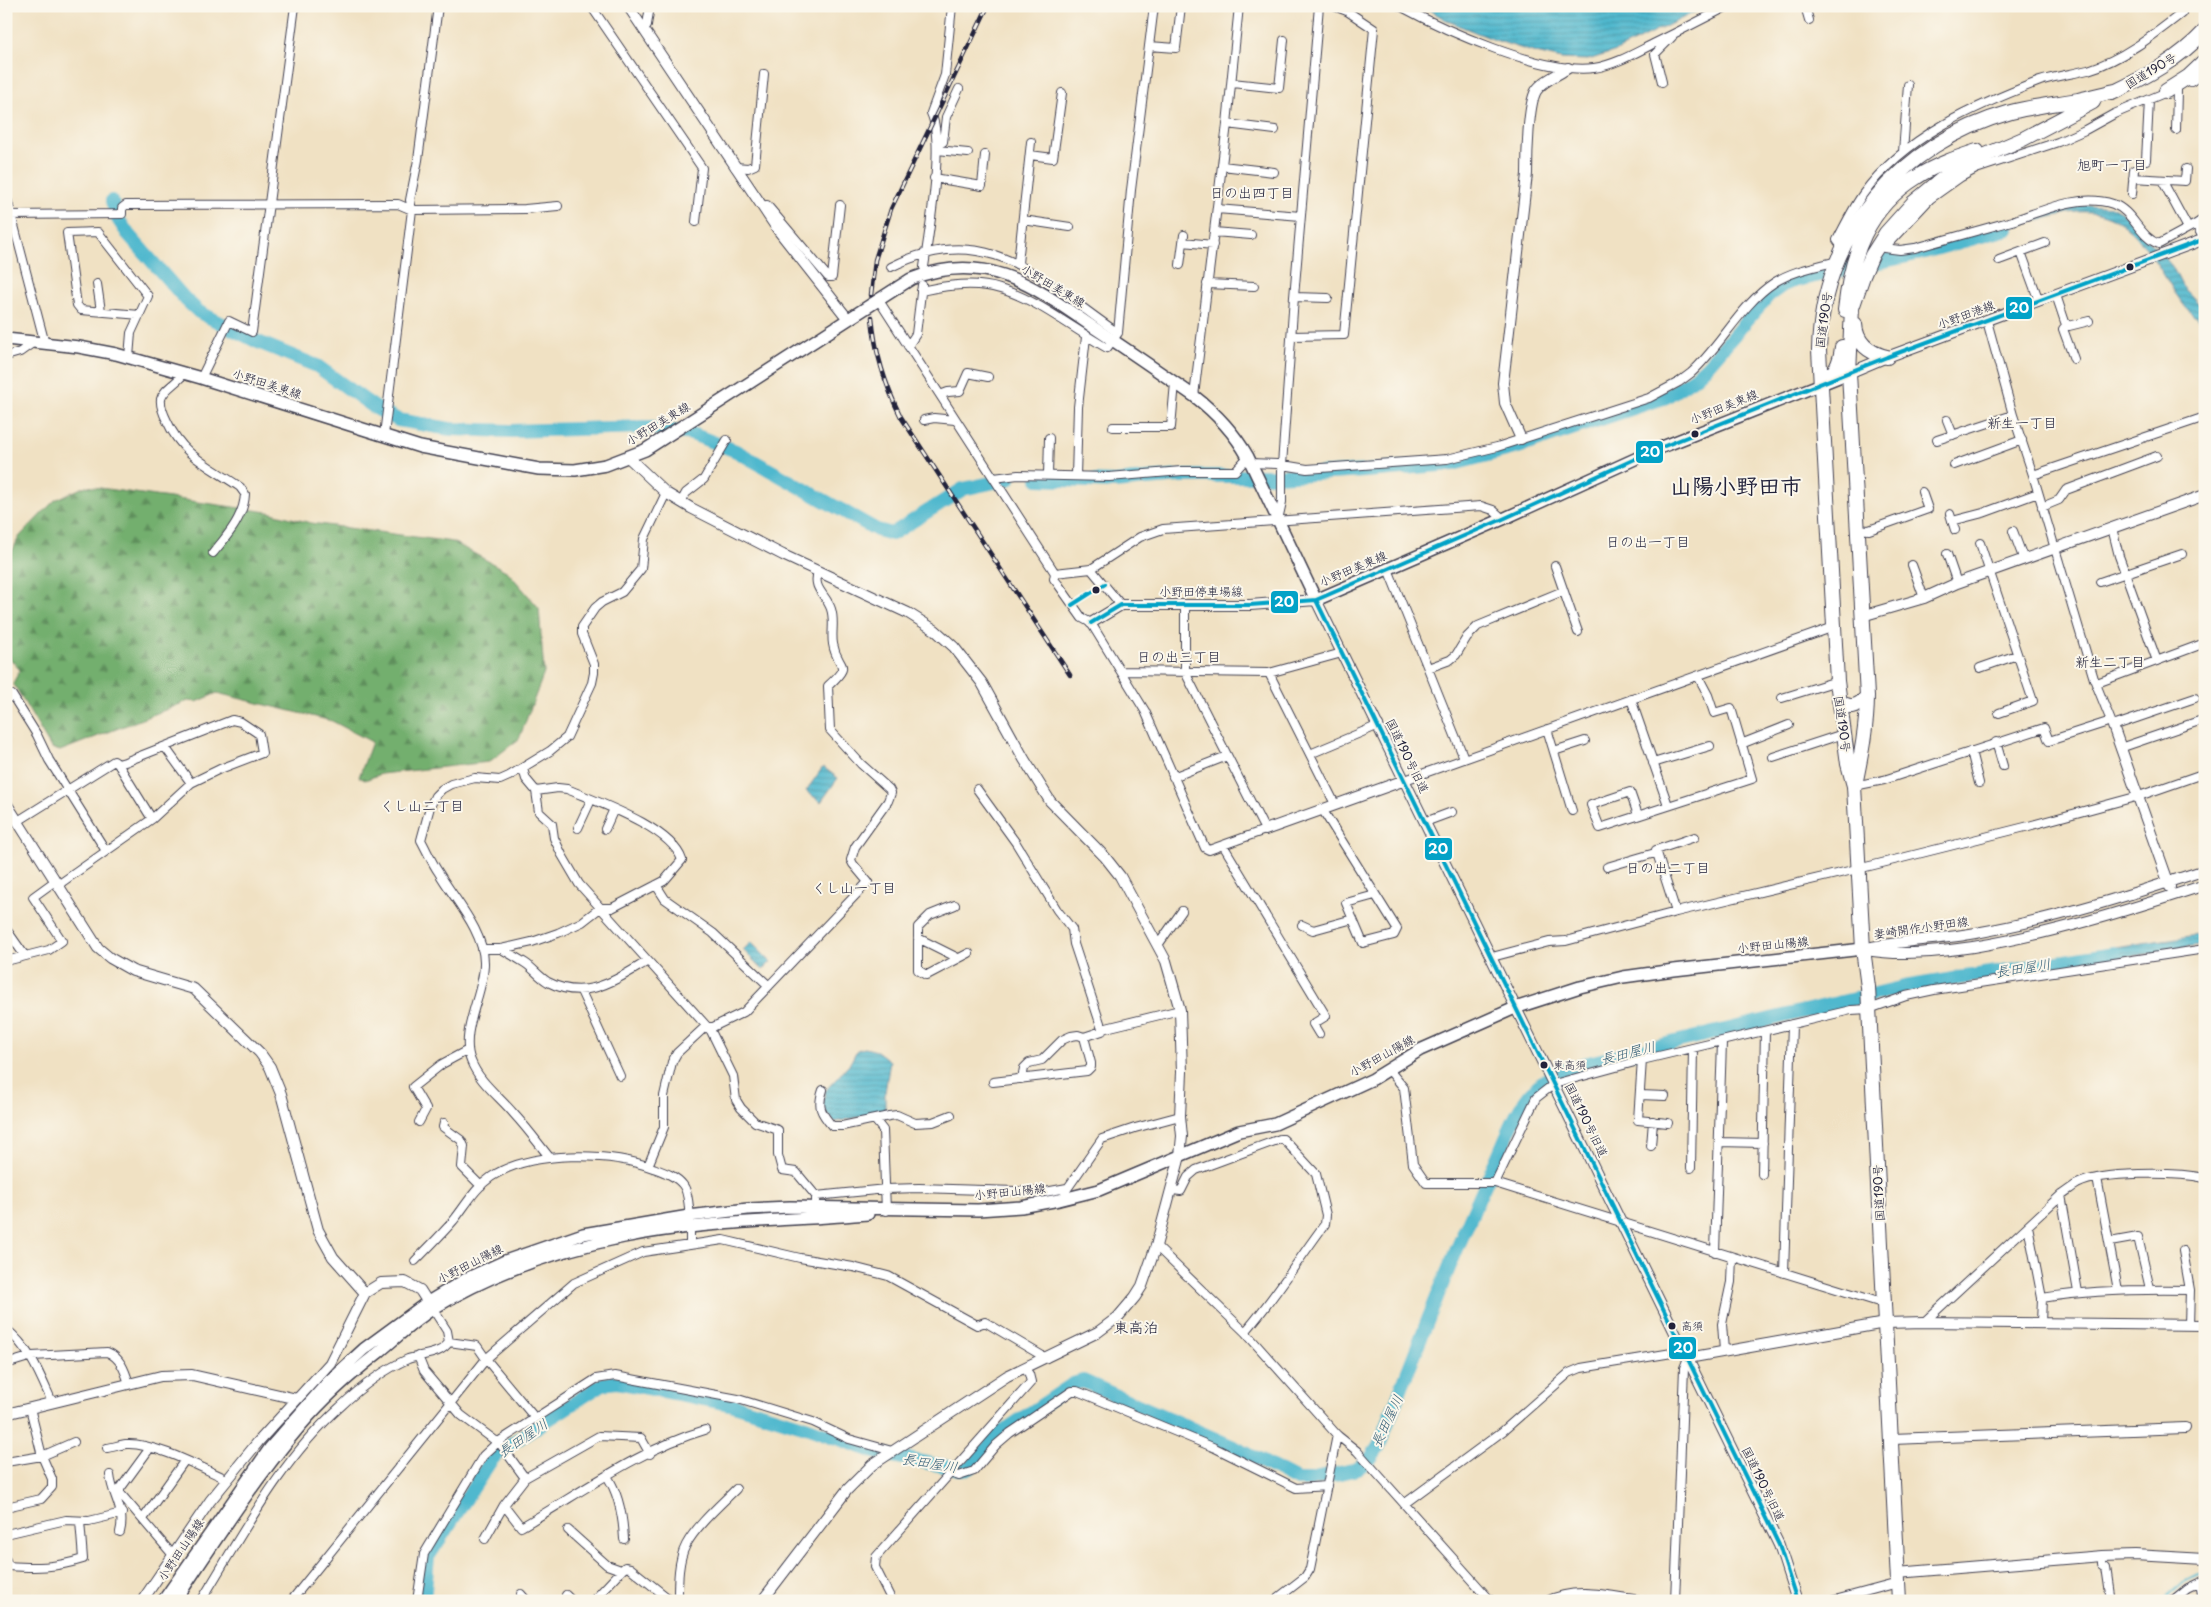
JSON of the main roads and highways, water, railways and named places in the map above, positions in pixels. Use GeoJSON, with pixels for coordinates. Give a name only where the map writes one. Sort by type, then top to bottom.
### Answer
{"type":"FeatureCollection","features":[{"type":"Feature","properties":{"kind":"highway","name":"国道190号"},"geometry":{"type":"LineString","coordinates":[[1854,786],[1861,758],[1867,696],[1849,373],[1852,308],[1860,274],[1913,203],[1941,180],[1972,161],[2023,139],[2168,63],[2205,31]]}},
{"type":"Feature","properties":{"kind":"highway"},"geometry":{"type":"LineString","coordinates":[[2172,90],[2205,62]]}},
{"type":"Feature","properties":{"kind":"highway","name":"国道190号"},"geometry":{"type":"LineString","coordinates":[[1899,1601],[1868,987],[1863,949],[1854,786],[1843,734],[1837,681],[1820,336],[1826,296],[1831,278],[1837,263],[1848,252],[1861,216],[1891,179],[1915,158],[1963,130],[2011,112],[2119,90]]}},
{"type":"Feature","properties":{"kind":"highway"},"geometry":{"type":"LineString","coordinates":[[1887,357],[1867,349],[1855,331],[1860,274],[1848,252],[1863,235],[1878,212],[1890,198],[1912,180],[1931,169],[2074,111]]}},
{"type":"Feature","properties":{"kind":"highway"},"geometry":{"type":"LineString","coordinates":[[1821,382],[1834,373],[1840,362],[1860,274]]}},
{"type":"Feature","properties":{"kind":"highway"},"geometry":{"type":"LineString","coordinates":[[1839,700],[1845,705],[1852,707],[1859,704],[1867,696]]}},
{"type":"Feature","properties":{"kind":"main road","name":"小野田美東線"},"geometry":{"type":"LineString","coordinates":[[6,339],[79,347],[129,357],[420,446],[539,469],[575,470],[606,465],[645,450],[911,279],[924,274],[961,268],[991,272],[1025,282],[1116,337],[1194,396],[1226,426],[1250,462],[1316,600],[1503,519],[1657,448],[1821,382],[1849,373]]}},
{"type":"Feature","properties":{"kind":"main road","name":"小野田山陽線"},"geometry":{"type":"LineString","coordinates":[[690,1221],[886,1211],[978,1210],[1013,1208],[1059,1200],[1099,1190],[1240,1131],[1275,1124],[1373,1079],[1420,1050],[1515,1008],[1580,987],[1623,977],[1863,949]]}},
{"type":"Feature","properties":{"kind":"main road","name":"小野田山陽線"},"geometry":{"type":"LineString","coordinates":[[163,1601],[270,1448],[329,1380],[364,1349],[430,1305],[504,1272],[542,1259],[623,1237],[748,1209],[816,1201],[886,1211]]}},
{"type":"Feature","properties":{"kind":"main road","name":"小野田山陽線"},"geometry":{"type":"LineString","coordinates":[[175,1601],[246,1498],[302,1424],[352,1374],[430,1305]]}},
{"type":"Feature","properties":{"kind":"water"},"geometry":{"type":"Polygon","coordinates":[[[1422,6],[1707,6],[1616,51],[1588,60],[1562,59],[1495,40],[1450,22],[1422,6]]]}},
{"type":"Feature","properties":{"kind":"water"},"geometry":{"type":"Polygon","coordinates":[[[2071,206],[2113,207],[2122,212],[2172,266],[2182,286],[2205,310],[2205,326],[2183,304],[2138,239],[2125,226],[2109,217],[2091,212],[2069,213],[1991,233],[2071,206]]]}},
{"type":"Feature","properties":{"kind":"water"},"geometry":{"type":"Polygon","coordinates":[[[823,767],[838,778],[821,802],[806,791],[823,767]]]}},
{"type":"Feature","properties":{"kind":"water"},"geometry":{"type":"Polygon","coordinates":[[[2205,934],[2205,945],[2097,962],[2094,950],[2205,934]]]}},
{"type":"Feature","properties":{"kind":"water"},"geometry":{"type":"Polygon","coordinates":[[[751,942],[771,962],[763,970],[743,950],[751,942]]]}},
{"type":"Feature","properties":{"kind":"water"},"geometry":{"type":"Polygon","coordinates":[[[865,1048],[877,1051],[890,1061],[885,1092],[885,1112],[834,1122],[823,1108],[825,1091],[849,1065],[857,1050],[865,1048]]]}},
{"type":"Feature","properties":{"kind":"waterway"},"geometry":{"type":"LineString","coordinates":[[112,201],[118,219],[128,234],[185,299],[199,312],[258,342],[317,366],[374,407],[398,420],[450,429],[510,431],[645,427],[692,434],[736,451],[877,530],[892,534],[963,489],[1009,479]]}},
{"type":"Feature","properties":{"kind":"waterway"},"geometry":{"type":"LineString","coordinates":[[1038,479],[1114,482],[1180,476],[1275,476],[1453,464],[1518,447],[1666,397],[1693,379],[1706,367],[1769,295],[1783,285],[1797,280],[1917,254],[2007,229]]}},
{"type":"Feature","properties":{"kind":"waterway","name":"長田屋川"},"geometry":{"type":"LineString","coordinates":[[424,1601],[428,1557],[492,1459],[503,1449],[603,1384],[616,1382],[734,1405],[803,1426],[881,1454],[959,1469],[970,1468],[999,1434],[1073,1384],[1083,1381],[1238,1449],[1297,1480],[1310,1480],[1357,1469],[1370,1459],[1379,1446],[1448,1270],[1511,1127],[1527,1098],[1544,1081],[1556,1074],[1580,1065],[1904,987],[2114,953]]}},
{"type":"Feature","properties":{"kind":"waterway"},"geometry":{"type":"LineString","coordinates":[[2163,1601],[2185,1582],[2205,1572]]}},
{"type":"Feature","properties":{"kind":"railway"},"geometry":{"type":"LineString","coordinates":[[871,295],[875,260],[891,209],[988,6]]}},
{"type":"Feature","properties":{"kind":"railway"},"geometry":{"type":"LineString","coordinates":[[872,317],[882,368],[890,393],[901,417],[1070,675]]}},
{"type":"Feature","properties":{"kind":"place","name":"東高須"},"geometry":{"type":"Point","coordinates":[1544,1065]}},
{"type":"Feature","properties":{"kind":"place","name":"高須"},"geometry":{"type":"Point","coordinates":[1672,1326]}},
{"type":"Feature","properties":{"kind":"district","name":"旭町一丁目"},"geometry":{"type":"Point","coordinates":[2112,165]}},
{"type":"Feature","properties":{"kind":"district","name":"日の出四丁目"},"geometry":{"type":"Point","coordinates":[1252,193]}},
{"type":"Feature","properties":{"kind":"district","name":"新生一丁目"},"geometry":{"type":"Point","coordinates":[2022,423]}},
{"type":"Feature","properties":{"kind":"district","name":"山陽小野田市"},"geometry":{"type":"Point","coordinates":[1736,486]}},
{"type":"Feature","properties":{"kind":"district","name":"日の出一丁目"},"geometry":{"type":"Point","coordinates":[1648,542]}},
{"type":"Feature","properties":{"kind":"district","name":"日の出三丁目"},"geometry":{"type":"Point","coordinates":[1179,657]}},
{"type":"Feature","properties":{"kind":"district","name":"新生二丁目"},"geometry":{"type":"Point","coordinates":[2110,662]}},
{"type":"Feature","properties":{"kind":"district","name":"くし山二丁目"},"geometry":{"type":"Point","coordinates":[422,806]}},
{"type":"Feature","properties":{"kind":"district","name":"日の出二丁目"},"geometry":{"type":"Point","coordinates":[1668,868]}},
{"type":"Feature","properties":{"kind":"district","name":"くし山一丁目"},"geometry":{"type":"Point","coordinates":[854,888]}},
{"type":"Feature","properties":{"kind":"district","name":"東高泊"},"geometry":{"type":"Point","coordinates":[1136,1328]}}]}
